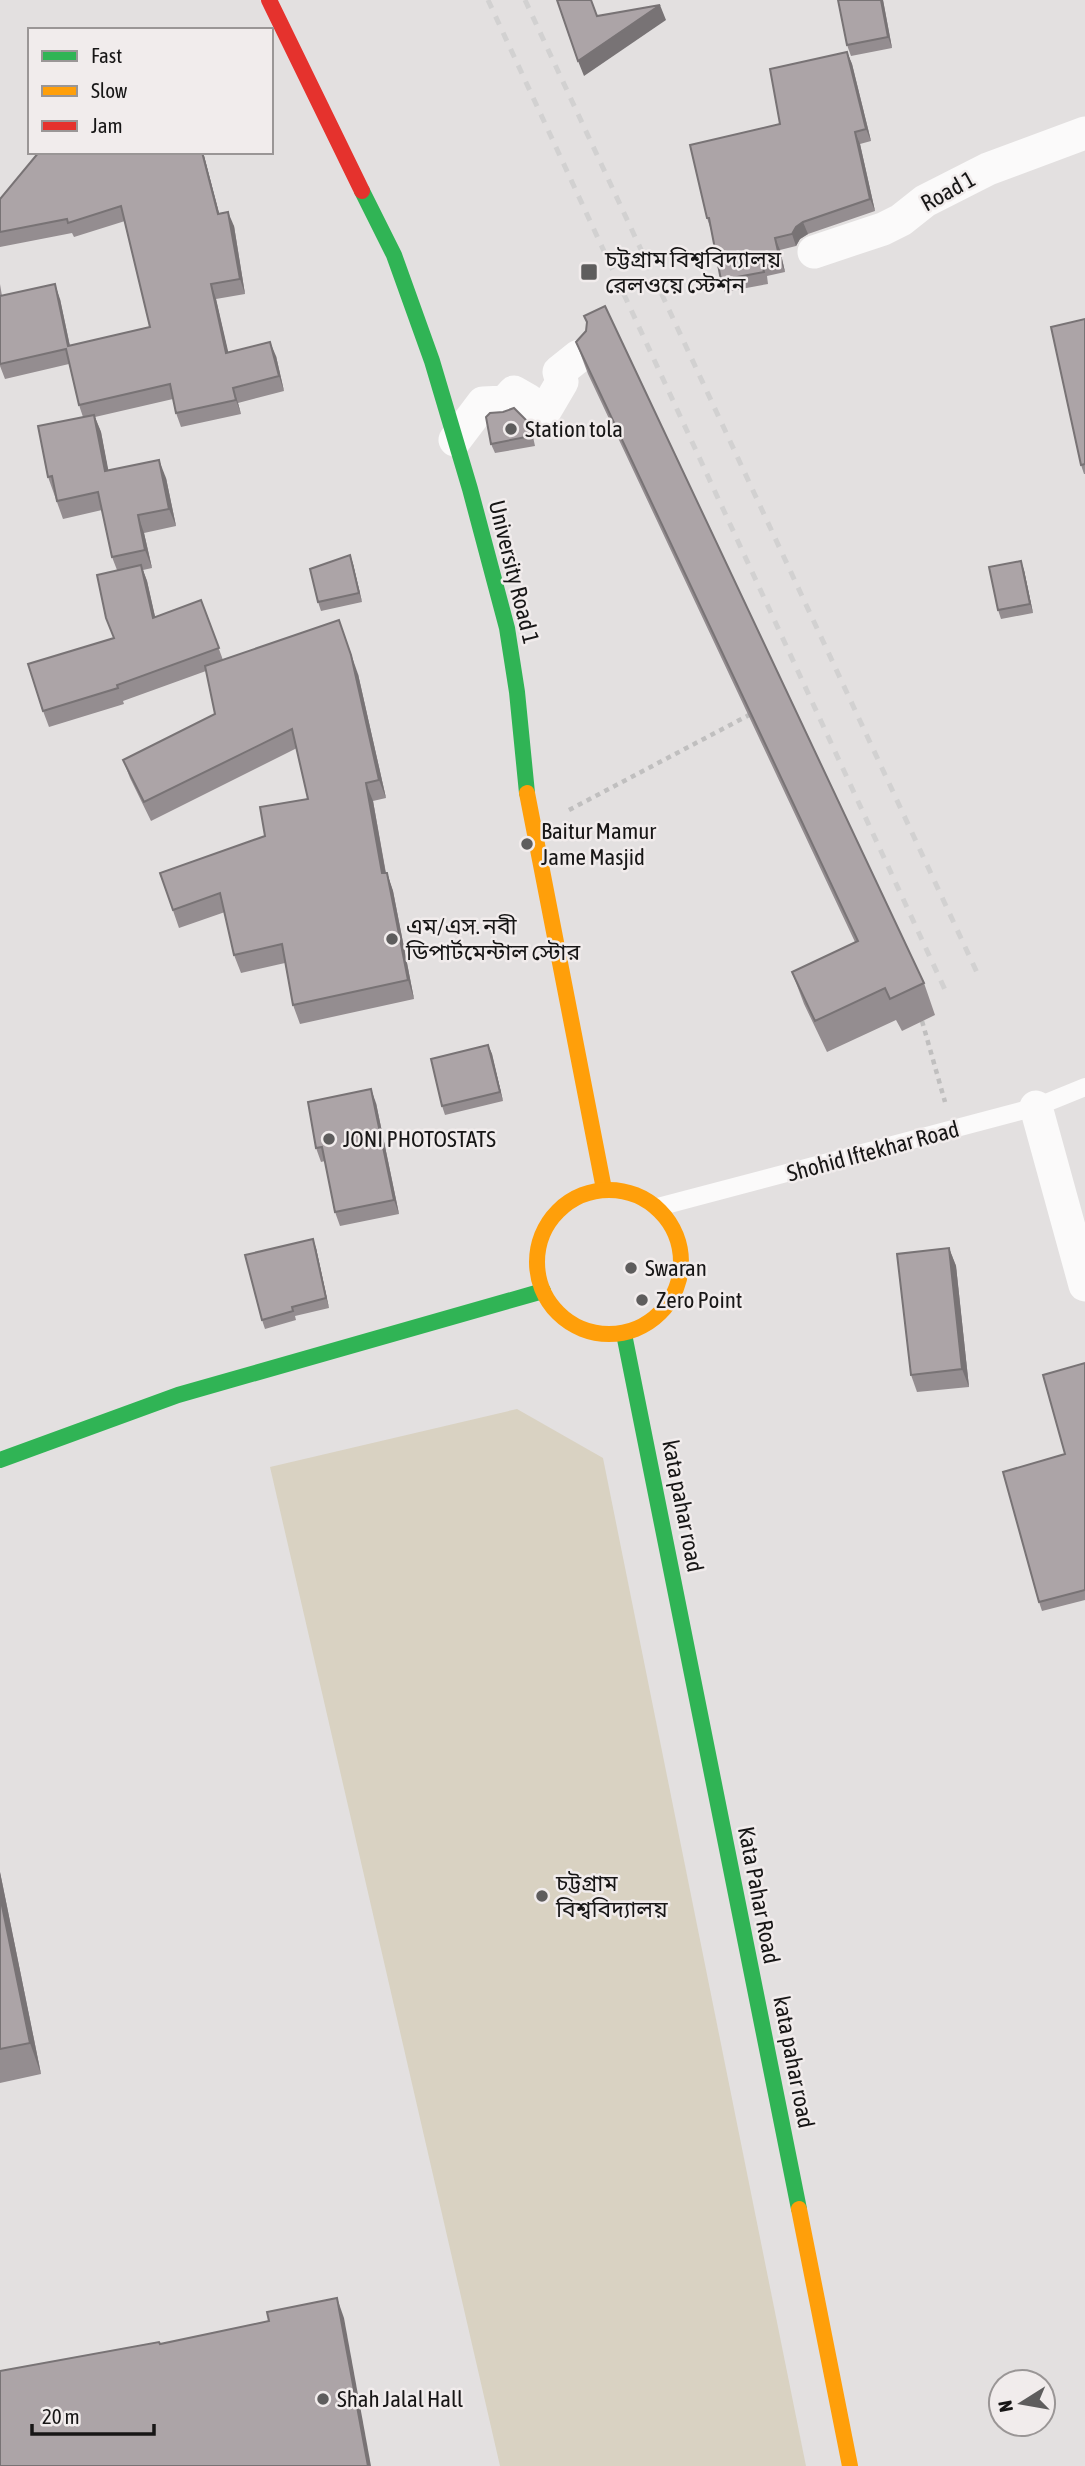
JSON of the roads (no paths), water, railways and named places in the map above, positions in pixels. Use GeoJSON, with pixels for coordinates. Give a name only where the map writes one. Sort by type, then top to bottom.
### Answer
{"type":"FeatureCollection","features":[{"type":"Feature","properties":{"kind":"street","name":"University Road 1"},"geometry":{"type":"LineString","coordinates":[[268,0],[394,255],[432,362],[455,440],[507,628],[533,831],[604,1189]]}},
{"type":"Feature","properties":{"kind":"street","name":"Road 1"},"geometry":{"type":"LineString","coordinates":[[814,252],[883,229],[901,220],[925,201],[988,169],[1085,133]]}},
{"type":"Feature","properties":{"kind":"street"},"geometry":{"type":"LineString","coordinates":[[455,440],[484,403],[505,402],[514,392],[528,400],[542,416],[562,382],[559,372],[579,356]]}},
{"type":"Feature","properties":{"kind":"street"},"geometry":{"type":"LineString","coordinates":[[1036,1107],[1085,1286]]}},
{"type":"Feature","properties":{"kind":"street"},"geometry":{"type":"LineString","coordinates":[[604,1189],[623,1190],[642,1196],[658,1207],[673,1225],[680,1247],[682,1269],[676,1292],[663,1311],[645,1325],[624,1334],[604,1335],[585,1331],[567,1321],[553,1307],[543,1291],[537,1268],[538,1245],[547,1223],[562,1206],[582,1194],[604,1189]]}},
{"type":"Feature","properties":{"kind":"street"},"geometry":{"type":"LineString","coordinates":[[0,1460],[178,1395],[543,1291]]}},
{"type":"Feature","properties":{"kind":"street","name":"Kata Pahar Road"},"geometry":{"type":"LineString","coordinates":[[624,1334],[850,2466]]}},
{"type":"Feature","properties":{"kind":"street","name":"kata pahar road"},"geometry":{"type":"LineString","coordinates":[[643,1419],[850,2466]]}},
{"type":"Feature","properties":{"kind":"lane","name":"Shohid Iftekhar Road"},"geometry":{"type":"LineString","coordinates":[[658,1207],[1036,1107],[1085,1087]]}},
{"type":"Feature","properties":{"kind":"railway"},"geometry":{"type":"LineString","coordinates":[[488,0],[947,994]]}},
{"type":"Feature","properties":{"kind":"railway"},"geometry":{"type":"LineString","coordinates":[[525,0],[980,979]]}},
{"type":"Feature","properties":{"kind":"place","name":"চট্টগ্রাম বিশ্ববিদ্যালয় রেলওয়ে স্টেশন"},"geometry":{"type":"Point","coordinates":[589,272]}},
{"type":"Feature","properties":{"kind":"place","name":"Station tola"},"geometry":{"type":"Point","coordinates":[511,429]}},
{"type":"Feature","properties":{"kind":"place","name":"Baitur Mamur Jame Masjid"},"geometry":{"type":"Point","coordinates":[527,844]}},
{"type":"Feature","properties":{"kind":"place","name":"এম/এস. নবী ডিপার্টমেন্টাল স্টোর"},"geometry":{"type":"Point","coordinates":[392,939]}},
{"type":"Feature","properties":{"kind":"place","name":"JONI PHOTOSTATS"},"geometry":{"type":"Point","coordinates":[329,1139]}},
{"type":"Feature","properties":{"kind":"place","name":"Swaran"},"geometry":{"type":"Point","coordinates":[631,1268]}},
{"type":"Feature","properties":{"kind":"place","name":"Zero Point"},"geometry":{"type":"Point","coordinates":[642,1300]}},
{"type":"Feature","properties":{"kind":"place","name":"চট্টগ্রাম বিশ্ববিদ্যালয়"},"geometry":{"type":"Point","coordinates":[542,1896]}},
{"type":"Feature","properties":{"kind":"place","name":"Shah Jalal Hall"},"geometry":{"type":"Point","coordinates":[323,2399]}}]}
